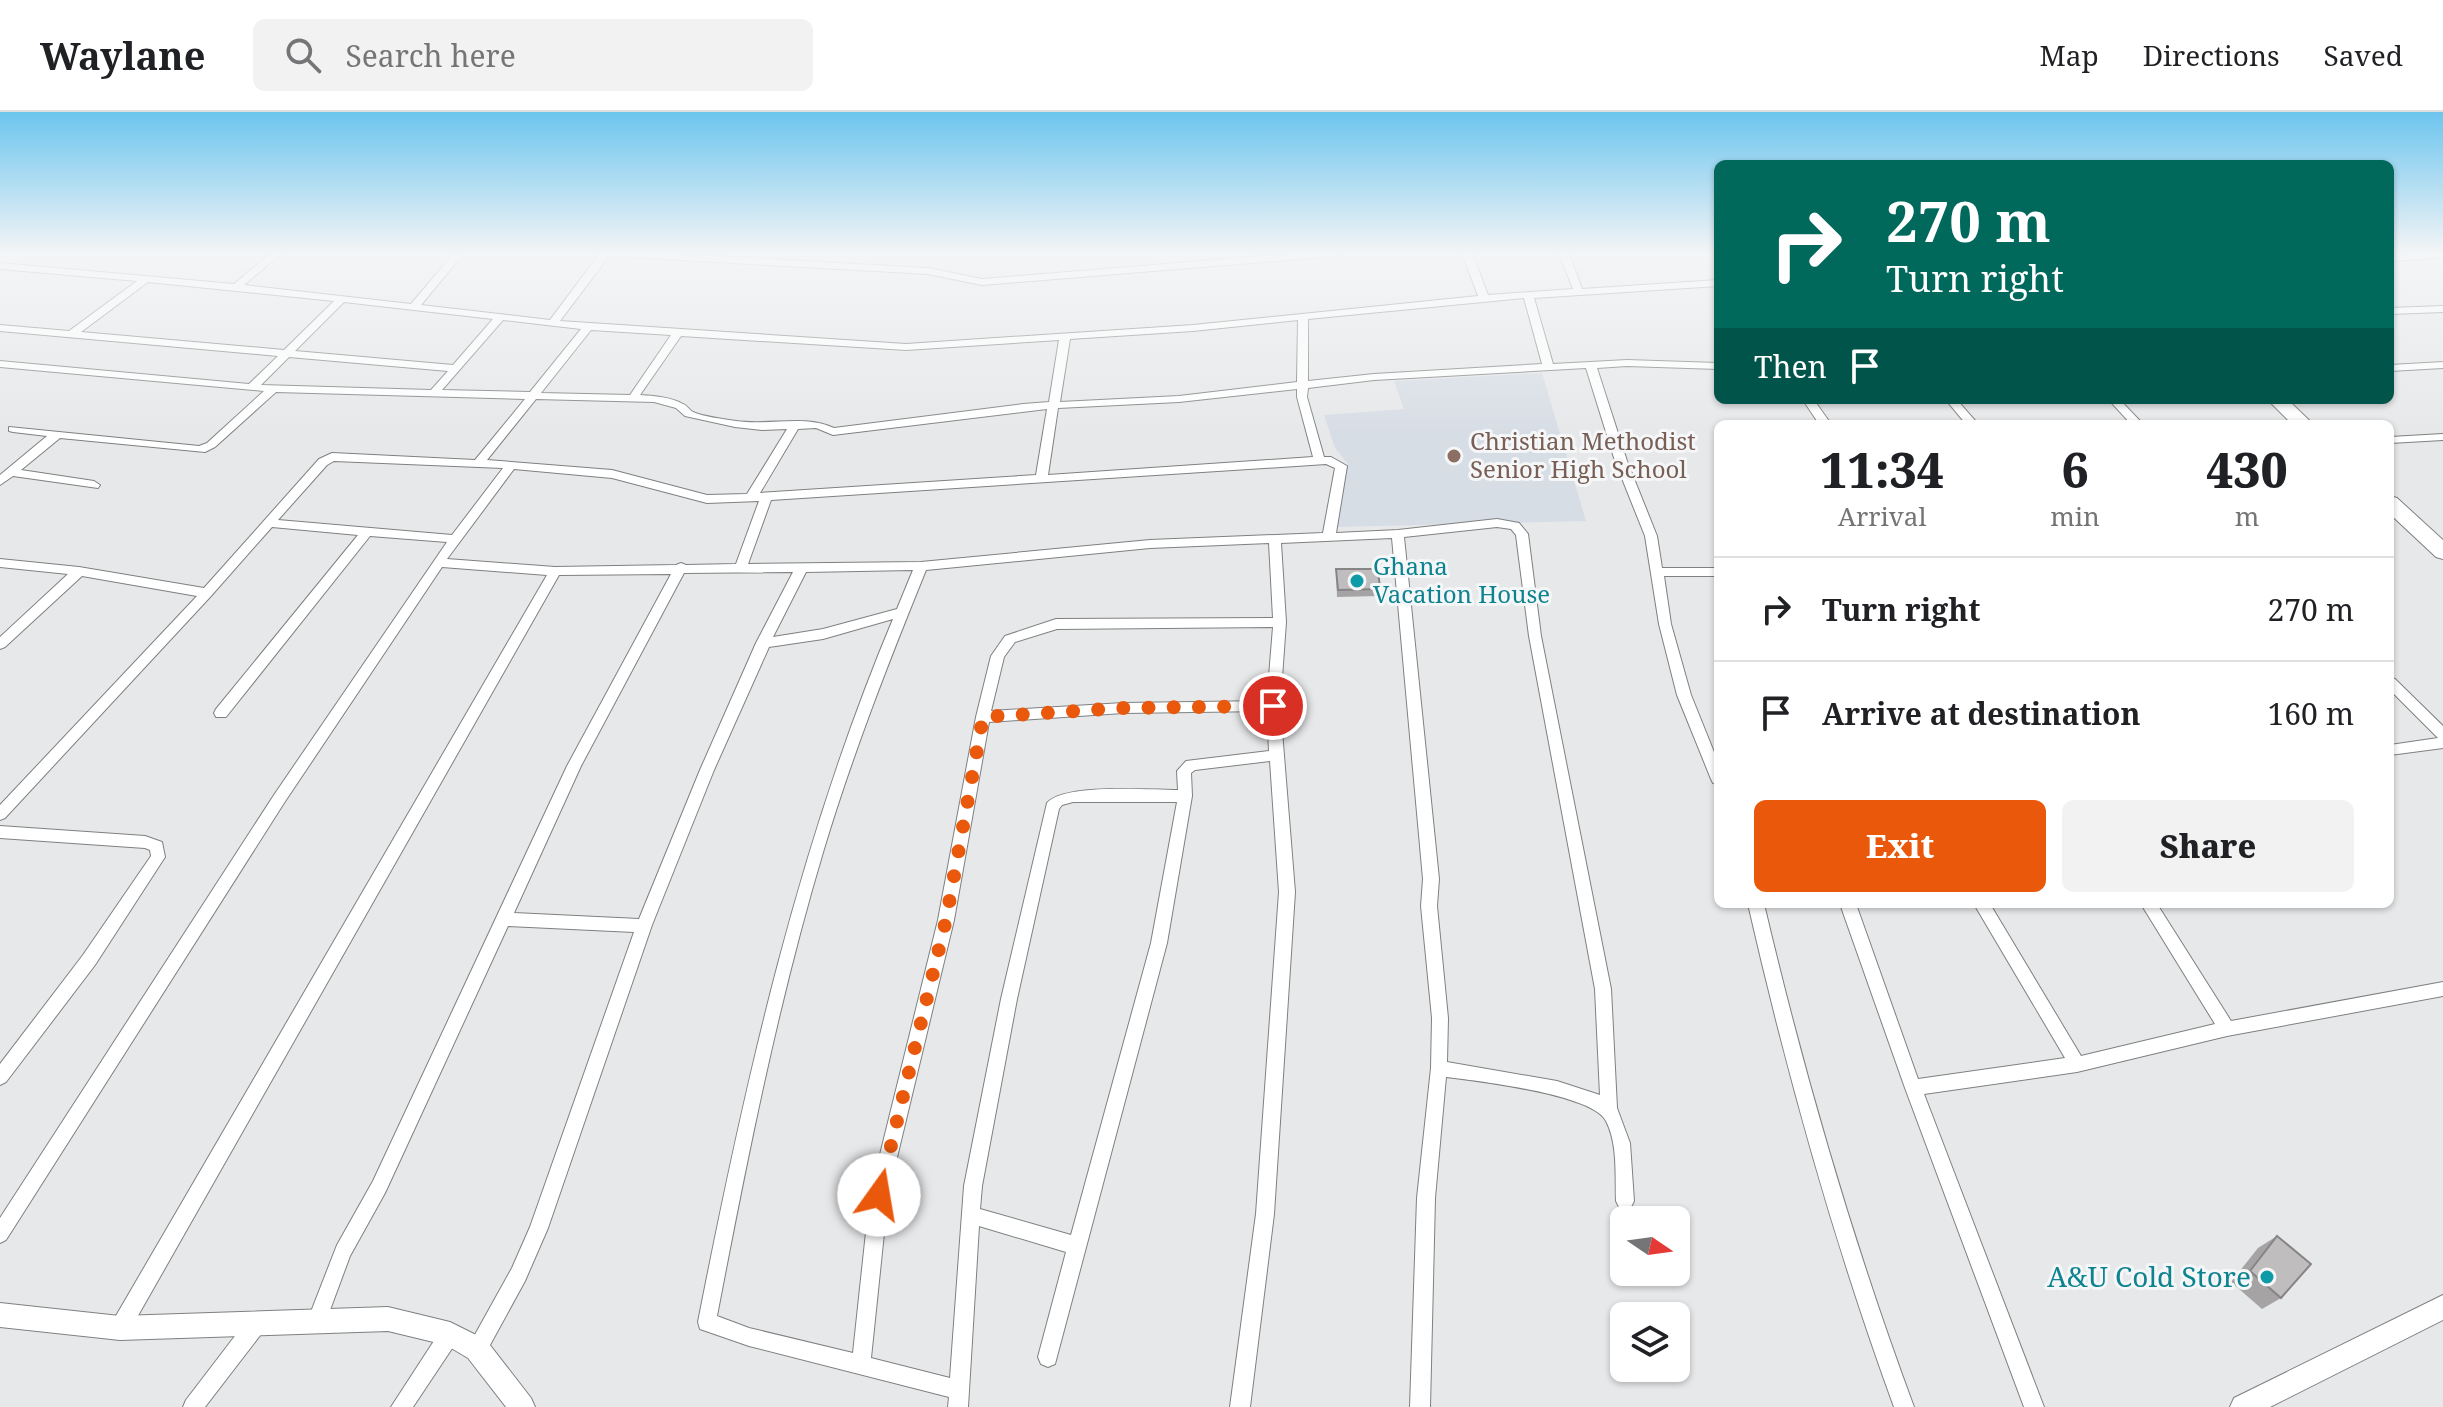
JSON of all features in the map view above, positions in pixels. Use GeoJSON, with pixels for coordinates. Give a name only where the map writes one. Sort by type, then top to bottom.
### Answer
{"type":"FeatureCollection","features":[{"type":"Feature","properties":{"kind":"highway"},"geometry":{"type":"LineString","coordinates":[[2281,404],[2299,420]]}},
{"type":"Feature","properties":{"kind":"highway"},"geometry":{"type":"LineString","coordinates":[[2303,404],[2321,420]]}},
{"type":"Feature","properties":{"kind":"highway"},"geometry":{"type":"LineString","coordinates":[[2394,488],[2443,533]]}},
{"type":"Feature","properties":{"kind":"highway"},"geometry":{"type":"LineString","coordinates":[[2394,507],[2443,552]]}},
{"type":"Feature","properties":{"kind":"street"},"geometry":{"type":"LineString","coordinates":[[73,333],[99,313]]}},
{"type":"Feature","properties":{"kind":"street"},"geometry":{"type":"LineString","coordinates":[[251,388],[328,313]]}},
{"type":"Feature","properties":{"kind":"street"},"geometry":{"type":"LineString","coordinates":[[473,313],[588,327],[906,347],[1065,338],[1329,313]]}},
{"type":"Feature","properties":{"kind":"street"},"geometry":{"type":"LineString","coordinates":[[552,324],[560,313]]}},
{"type":"Feature","properties":{"kind":"street"},"geometry":{"type":"LineString","coordinates":[[1533,313],[1548,366]]}},
{"type":"Feature","properties":{"kind":"street"},"geometry":{"type":"LineString","coordinates":[[1303,316],[1302,397],[1319,460]]}},
{"type":"Feature","properties":{"kind":"street"},"geometry":{"type":"LineString","coordinates":[[435,392],[501,317]]}},
{"type":"Feature","properties":{"kind":"street"},"geometry":{"type":"LineString","coordinates":[[478,464],[588,327]]}},
{"type":"Feature","properties":{"kind":"street"},"geometry":{"type":"LineString","coordinates":[[0,328],[454,368]]}},
{"type":"Feature","properties":{"kind":"street"},"geometry":{"type":"LineString","coordinates":[[633,398],[678,333]]}},
{"type":"Feature","properties":{"kind":"street"},"geometry":{"type":"LineString","coordinates":[[1041,479],[1056,406],[1065,338]]}},
{"type":"Feature","properties":{"kind":"street"},"geometry":{"type":"LineString","coordinates":[[0,364],[251,388],[654,399],[680,406],[689,414],[735,424],[762,427],[818,425],[833,432],[1023,407],[1179,399],[1304,385],[1548,366],[1714,365]]}},
{"type":"Feature","properties":{"kind":"street"},"geometry":{"type":"LineString","coordinates":[[1590,364],[1621,461],[1651,536],[1665,624],[1684,695],[1714,769]]}},
{"type":"Feature","properties":{"kind":"street"},"geometry":{"type":"LineString","coordinates":[[2394,368],[2443,365]]}},
{"type":"Feature","properties":{"kind":"street"},"geometry":{"type":"LineString","coordinates":[[13,429],[201,450],[211,445],[273,389]]}},
{"type":"Feature","properties":{"kind":"street"},"geometry":{"type":"LineString","coordinates":[[1954,404],[1968,420]]}},
{"type":"Feature","properties":{"kind":"street"},"geometry":{"type":"LineString","coordinates":[[2118,404],[2133,420]]}},
{"type":"Feature","properties":{"kind":"street"},"geometry":{"type":"LineString","coordinates":[[751,498],[796,424]]}},
{"type":"Feature","properties":{"kind":"street"},"geometry":{"type":"LineString","coordinates":[[0,481],[57,434]]}},
{"type":"Feature","properties":{"kind":"street"},"geometry":{"type":"LineString","coordinates":[[2394,440],[2443,437]]}},
{"type":"Feature","properties":{"kind":"street"},"geometry":{"type":"LineString","coordinates":[[0,814],[207,593],[323,462],[332,457],[511,465],[612,474],[707,499],[903,490],[1261,467],[1319,460],[1341,466],[1329,536]]}},
{"type":"Feature","properties":{"kind":"street"},"geometry":{"type":"LineString","coordinates":[[0,1234],[235,865],[455,539],[511,465]]}},
{"type":"Feature","properties":{"kind":"street"},"geometry":{"type":"LineString","coordinates":[[11,472],[94,485]]}},
{"type":"Feature","properties":{"kind":"street"},"geometry":{"type":"LineString","coordinates":[[741,567],[767,496]]}},
{"type":"Feature","properties":{"kind":"street"},"geometry":{"type":"LineString","coordinates":[[270,523],[455,539]]}},
{"type":"Feature","properties":{"kind":"street"},"geometry":{"type":"LineString","coordinates":[[439,563],[555,571],[921,566],[1109,547],[1398,534],[1497,523],[1515,526],[1522,534],[1535,636],[1603,989],[1609,1109],[1620,1139],[1625,1201]]}},
{"type":"Feature","properties":{"kind":"street"},"geometry":{"type":"LineString","coordinates":[[221,713],[368,530]]}},
{"type":"Feature","properties":{"kind":"street"},"geometry":{"type":"LineString","coordinates":[[1398,534],[1431,879],[1429,906],[1440,1018],[1439,1068],[1426,1198],[1420,1407]]}},
{"type":"Feature","properties":{"kind":"street"},"geometry":{"type":"LineString","coordinates":[[1240,1407],[1265,1214],[1287,892],[1273,706],[1280,622],[1275,538]]}},
{"type":"Feature","properties":{"kind":"street"},"geometry":{"type":"LineString","coordinates":[[0,563],[79,571],[207,593]]}},
{"type":"Feature","properties":{"kind":"street"},"geometry":{"type":"LineString","coordinates":[[921,566],[868,696],[818,850],[739,1149],[707,1322],[861,1366],[959,1399],[970,1215],[1009,999],[1052,807],[1057,801],[1073,796],[1185,796]]}},
{"type":"Feature","properties":{"kind":"street"},"geometry":{"type":"LineString","coordinates":[[316,1322],[343,1251],[386,1174],[574,766],[681,567]]}},
{"type":"Feature","properties":{"kind":"street"},"geometry":{"type":"LineString","coordinates":[[477,1349],[500,1313],[536,1233],[645,926],[702,777],[762,643],[801,569]]}},
{"type":"Feature","properties":{"kind":"street"},"geometry":{"type":"LineString","coordinates":[[0,644],[79,571]]}},
{"type":"Feature","properties":{"kind":"street"},"geometry":{"type":"LineString","coordinates":[[120,1328],[555,571]]}},
{"type":"Feature","properties":{"kind":"street"},"geometry":{"type":"LineString","coordinates":[[1659,572],[1714,576]]}},
{"type":"Feature","properties":{"kind":"street"},"geometry":{"type":"LineString","coordinates":[[762,643],[823,634],[903,612]]}},
{"type":"Feature","properties":{"kind":"street"},"geometry":{"type":"LineString","coordinates":[[861,1366],[879,1195],[946,920],[983,717],[1004,647],[1010,639],[1043,626],[1280,622]]}},
{"type":"Feature","properties":{"kind":"street"},"geometry":{"type":"LineString","coordinates":[[2394,686],[2443,735]]}},
{"type":"Feature","properties":{"kind":"street"},"geometry":{"type":"LineString","coordinates":[[983,717],[1123,708],[1273,706]]}},
{"type":"Feature","properties":{"kind":"street"},"geometry":{"type":"LineString","coordinates":[[2394,749],[2443,743]]}},
{"type":"Feature","properties":{"kind":"street"},"geometry":{"type":"LineString","coordinates":[[1048,1357],[1159,943],[1185,796],[1184,771],[1191,765],[1277,755]]}},
{"type":"Feature","properties":{"kind":"street"},"geometry":{"type":"LineString","coordinates":[[0,832],[145,842],[157,846],[158,857],[89,960],[0,1077]]}},
{"type":"Feature","properties":{"kind":"street"},"geometry":{"type":"LineString","coordinates":[[1757,908],[1781,1011],[1866,1304],[1904,1407]]}},
{"type":"Feature","properties":{"kind":"street"},"geometry":{"type":"LineString","coordinates":[[1849,908],[1913,1088],[2034,1407]]}},
{"type":"Feature","properties":{"kind":"street"},"geometry":{"type":"LineString","coordinates":[[1984,908],[2077,1064]]}},
{"type":"Feature","properties":{"kind":"street"},"geometry":{"type":"LineString","coordinates":[[2151,908],[2227,1029]]}},
{"type":"Feature","properties":{"kind":"street"},"geometry":{"type":"LineString","coordinates":[[504,919],[645,926]]}},
{"type":"Feature","properties":{"kind":"street"},"geometry":{"type":"LineString","coordinates":[[1913,1088],[2077,1064],[2227,1029],[2443,989]]}},
{"type":"Feature","properties":{"kind":"street"},"geometry":{"type":"LineString","coordinates":[[1439,1068],[1560,1089],[1596,1100],[1609,1109]]}},
{"type":"Feature","properties":{"kind":"street"},"geometry":{"type":"LineString","coordinates":[[970,1215],[1077,1246]]}},
{"type":"Feature","properties":{"kind":"street"},"geometry":{"type":"LineString","coordinates":[[2243,1407],[2439,1314]]}},
{"type":"Feature","properties":{"kind":"street"},"geometry":{"type":"LineString","coordinates":[[0,1315],[120,1328],[388,1319],[450,1334],[477,1349],[522,1407]]}},
{"type":"Feature","properties":{"kind":"street"},"geometry":{"type":"LineString","coordinates":[[193,1407],[259,1321]]}},
{"type":"Feature","properties":{"kind":"street"},"geometry":{"type":"LineString","coordinates":[[401,1407],[450,1334]]}},
{"type":"Feature","properties":{"kind":"shaded area","name":"Christian Methodist Senior High School"},"geometry":{"type":"Polygon","coordinates":[[[1542,373],[1586,521],[1335,527],[1348,464],[1335,448],[1324,415],[1404,409],[1394,381],[1542,373]]]}},
{"type":"Feature","properties":{"kind":"building"},"geometry":{"type":"Polygon","coordinates":[[[1336,569],[1378,569],[1380,589],[1338,590],[1336,569]]]}},
{"type":"Feature","properties":{"kind":"building"},"geometry":{"type":"Polygon","coordinates":[[[2277,1236],[2311,1264],[2281,1298],[2250,1271],[2277,1236]]]}},
{"type":"Feature","properties":{"kind":"place","name":"Christian Methodist Senior High School"},"geometry":{"type":"Point","coordinates":[1454,456]}},
{"type":"Feature","properties":{"kind":"place","name":"Ghana Vacation House"},"geometry":{"type":"Point","coordinates":[1357,581]}},
{"type":"Feature","properties":{"kind":"place","name":"A&U Cold Store"},"geometry":{"type":"Point","coordinates":[2267,1277]}},
{"type":"Feature","properties":{"kind":"route"},"geometry":{"type":"LineString","coordinates":[[879,1195],[946,920],[983,717],[1123,708],[1273,706]]}}]}
